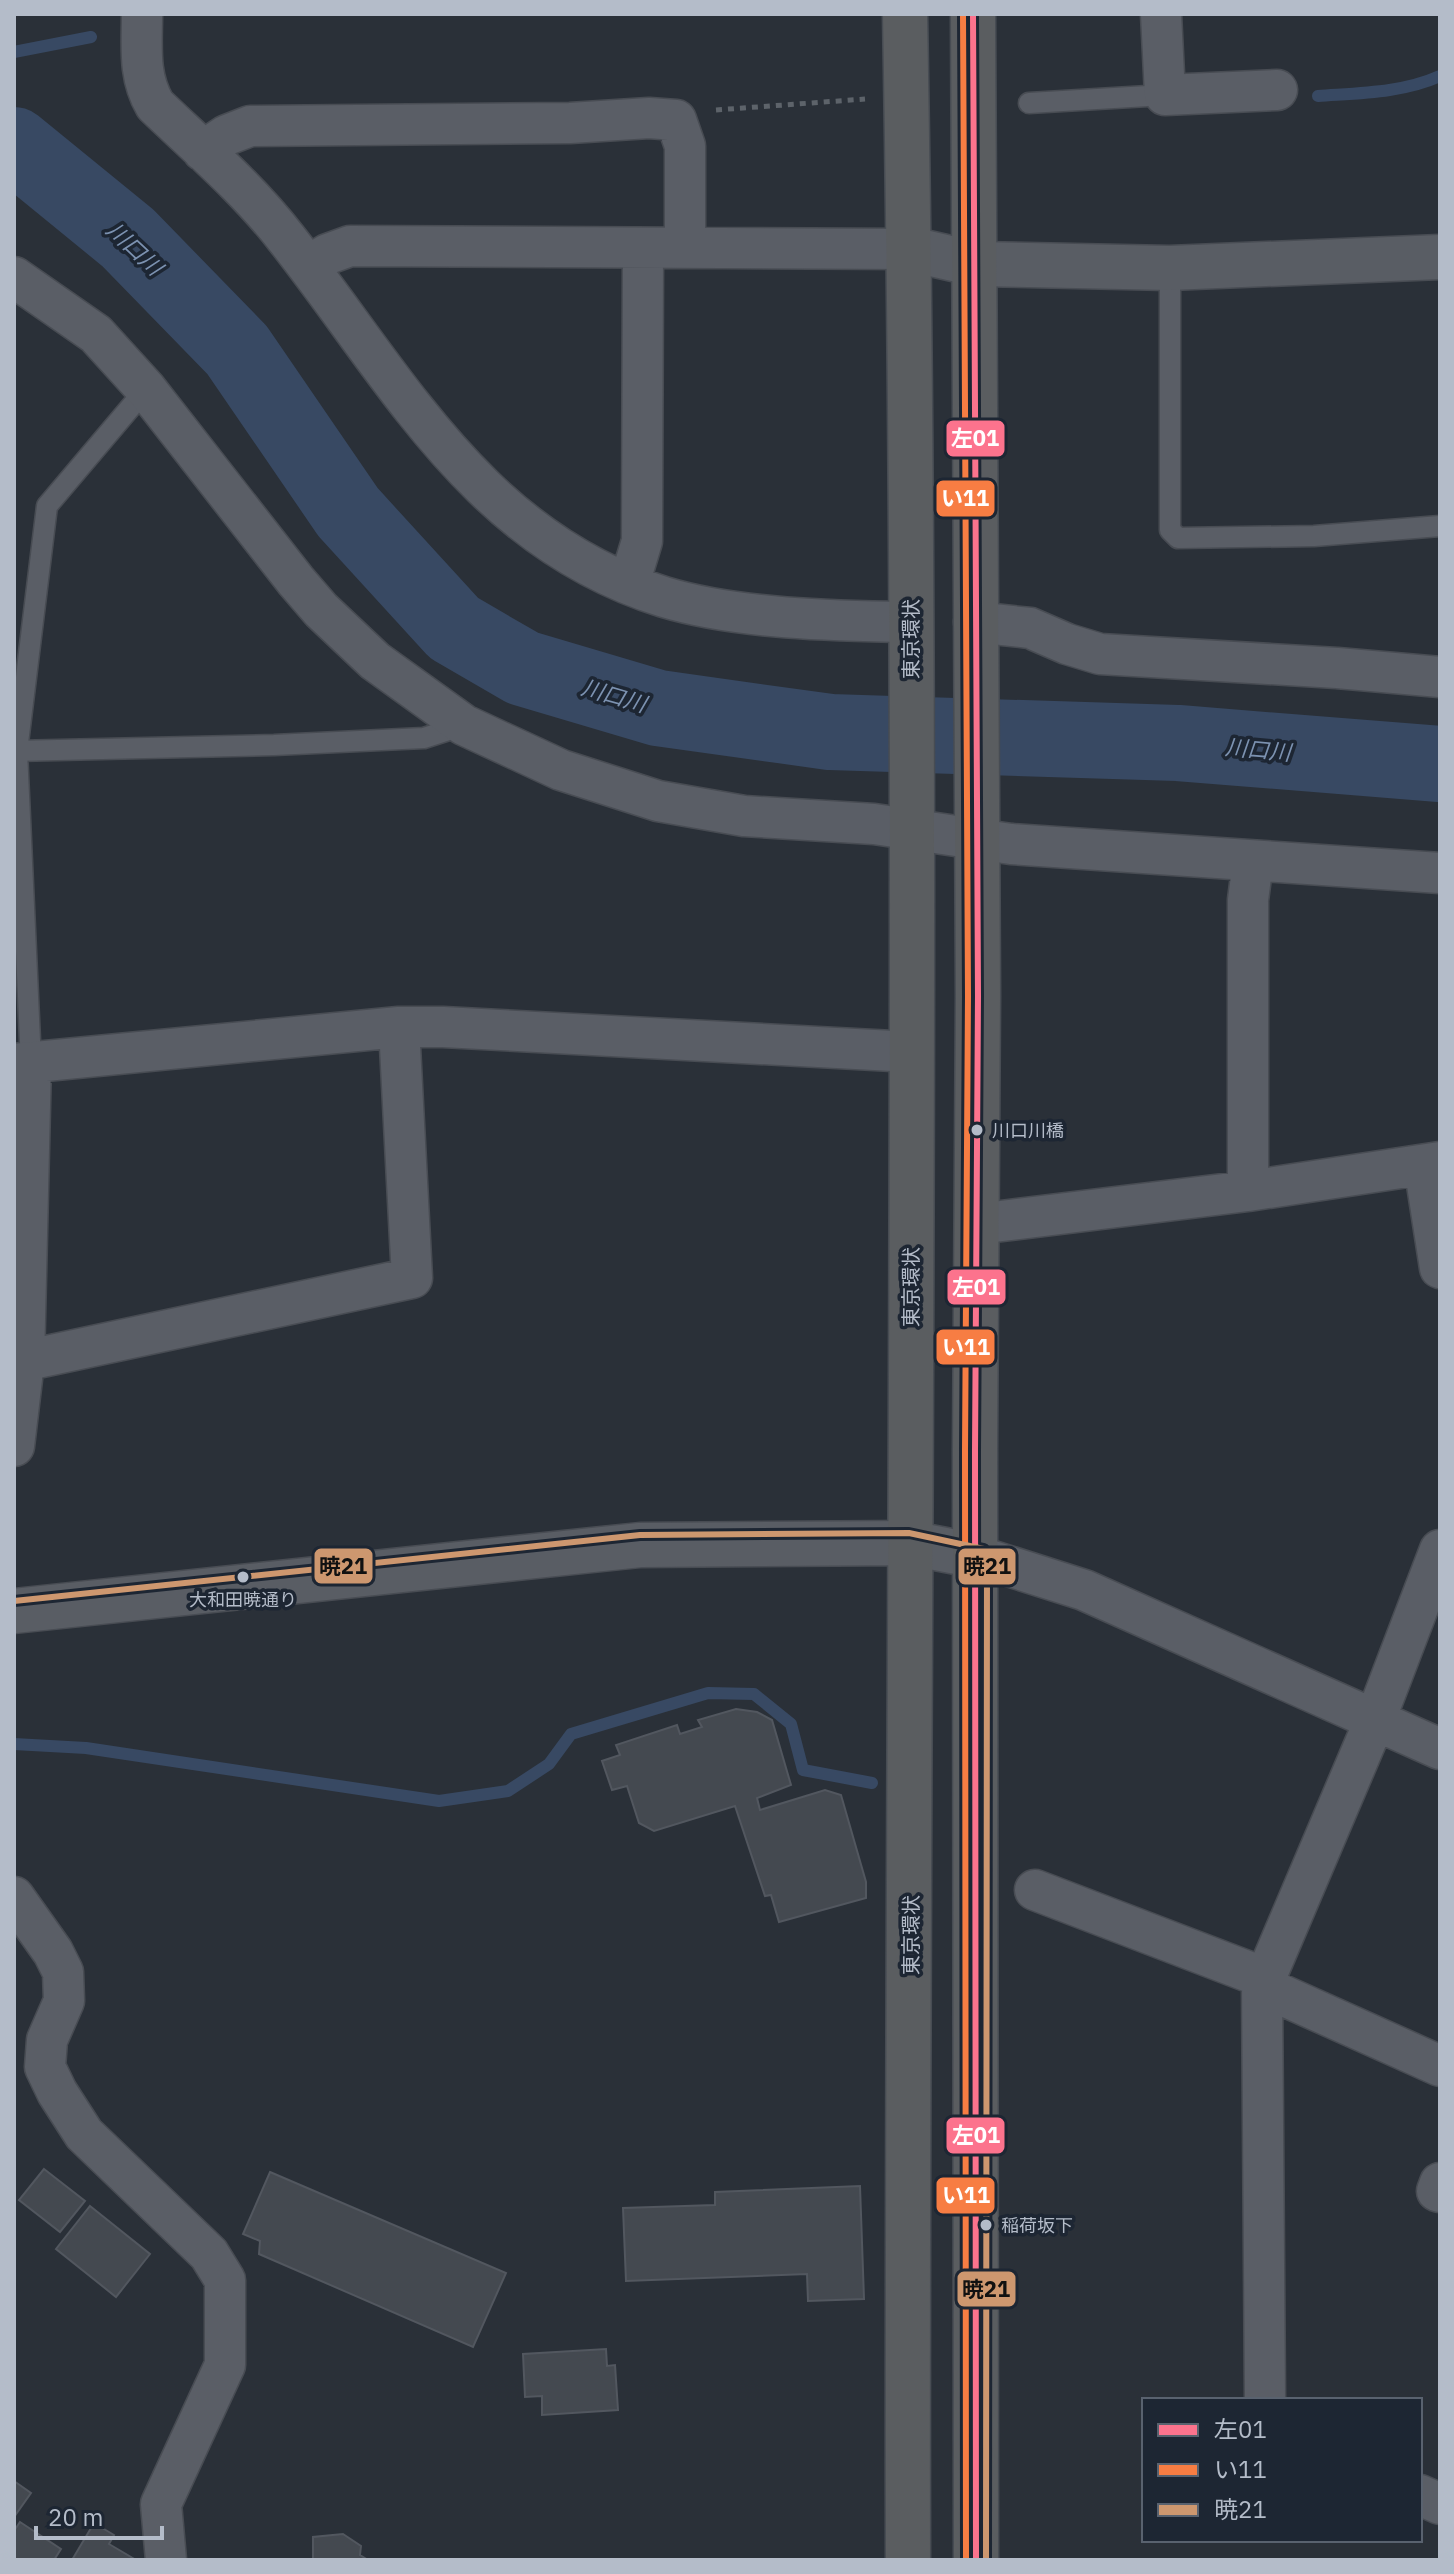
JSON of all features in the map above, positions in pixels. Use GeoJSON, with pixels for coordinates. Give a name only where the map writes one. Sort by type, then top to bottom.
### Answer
{"type":"FeatureCollection","features":[{"type":"Feature","properties":{"kind":"highway","name":"東京環状"},"geometry":{"type":"LineString","coordinates":[[905,14],[910,249],[912,1052],[908,2560]]}},
{"type":"Feature","properties":{"kind":"highway"},"geometry":{"type":"LineString","coordinates":[[973,14],[976,264],[976,2560]]}},
{"type":"Feature","properties":{"kind":"street"},"geometry":{"type":"LineString","coordinates":[[142,14],[142,71],[145,88],[155,105],[253,198],[308,266],[429,429],[494,499],[548,541],[629,584],[664,597],[910,642]]}},
{"type":"Feature","properties":{"kind":"street"},"geometry":{"type":"LineString","coordinates":[[1161,14],[1165,95],[1277,90]]}},
{"type":"Feature","properties":{"kind":"street"},"geometry":{"type":"LineString","coordinates":[[203,151],[227,135],[250,126],[676,120],[685,146],[685,248]]}},
{"type":"Feature","properties":{"kind":"street"},"geometry":{"type":"LineString","coordinates":[[308,266],[350,246],[910,249],[976,264],[1170,268],[1440,257]]}},
{"type":"Feature","properties":{"kind":"street"},"geometry":{"type":"LineString","coordinates":[[629,584],[642,541],[643,249]]}},
{"type":"Feature","properties":{"kind":"street"},"geometry":{"type":"LineString","coordinates":[[24,290],[96,334],[146,389],[321,610],[375,661],[464,725],[561,770],[658,801],[744,816],[874,824],[911,822],[1253,861],[1440,873]]}},
{"type":"Feature","properties":{"kind":"street"},"geometry":{"type":"LineString","coordinates":[[975,643],[1030,628],[1100,654],[1440,677]]}},
{"type":"Feature","properties":{"kind":"street"},"geometry":{"type":"LineString","coordinates":[[1248,1191],[1248,900],[1253,861]]}},
{"type":"Feature","properties":{"kind":"street"},"geometry":{"type":"LineString","coordinates":[[19,1363],[412,1278],[399,1027]]}},
{"type":"Feature","properties":{"kind":"street"},"geometry":{"type":"LineString","coordinates":[[14,1446],[19,1363],[22,1064],[399,1027],[912,1052]]}},
{"type":"Feature","properties":{"kind":"street"},"geometry":{"type":"LineString","coordinates":[[977,1224],[1248,1191],[1432,1163],[1440,1268]]}},
{"type":"Feature","properties":{"kind":"street"},"geometry":{"type":"LineString","coordinates":[[14,1611],[640,1545],[909,1543],[977,1556],[1084,1590],[1440,1749]]}},
{"type":"Feature","properties":{"kind":"street"},"geometry":{"type":"LineString","coordinates":[[1265,2398],[1264,1982],[1375,1720],[1440,1550]]}},
{"type":"Feature","properties":{"kind":"street"},"geometry":{"type":"LineString","coordinates":[[1035,1890],[1264,1982],[1440,2066]]}},
{"type":"Feature","properties":{"kind":"street"},"geometry":{"type":"LineString","coordinates":[[14,1897],[53,1952],[63,1972],[64,2001],[47,2040],[45,2067],[57,2092],[84,2134],[209,2254],[225,2280],[225,2365],[161,2504],[166,2560]]}},
{"type":"Feature","properties":{"kind":"street"},"geometry":{"type":"LineString","coordinates":[[1440,2183],[1437,2191],[1440,2192]]}},
{"type":"Feature","properties":{"kind":"lane"},"geometry":{"type":"LineString","coordinates":[[1029,103],[1165,95]]}},
{"type":"Feature","properties":{"kind":"lane"},"geometry":{"type":"LineString","coordinates":[[1170,268],[1170,530],[1178,538],[1314,536],[1440,526]]}},
{"type":"Feature","properties":{"kind":"lane"},"geometry":{"type":"LineString","coordinates":[[22,1064],[15,751],[47,506],[146,389]]}},
{"type":"Feature","properties":{"kind":"lane"},"geometry":{"type":"LineString","coordinates":[[15,751],[424,738],[464,725]]}},
{"type":"Feature","properties":{"kind":"path"},"geometry":{"type":"LineString","coordinates":[[676,120],[706,111],[874,98]]}},
{"type":"Feature","properties":{"kind":"building"},"geometry":{"type":"Polygon","coordinates":[[[736,1709],[757,1712],[772,1720],[791,1785],[757,1798],[760,1810],[825,1790],[841,1795],[866,1882],[866,1898],[779,1922],[771,1895],[765,1896],[735,1806],[654,1831],[639,1823],[627,1786],[612,1790],[602,1761],[620,1755],[616,1745],[677,1725],[680,1734],[702,1727],[698,1720],[736,1709]]]}},
{"type":"Feature","properties":{"kind":"building"},"geometry":{"type":"Polygon","coordinates":[[[44,2169],[85,2201],[60,2232],[19,2200],[44,2169]]]}},
{"type":"Feature","properties":{"kind":"building"},"geometry":{"type":"Polygon","coordinates":[[[270,2172],[506,2273],[473,2347],[259,2254],[260,2241],[243,2234],[270,2172]]]}},
{"type":"Feature","properties":{"kind":"building"},"geometry":{"type":"Polygon","coordinates":[[[860,2186],[864,2299],[808,2301],[807,2274],[626,2281],[623,2208],[715,2205],[715,2192],[860,2186]]]}},
{"type":"Feature","properties":{"kind":"building"},"geometry":{"type":"Polygon","coordinates":[[[90,2206],[150,2254],[116,2297],[56,2249],[90,2206]]]}},
{"type":"Feature","properties":{"kind":"building"},"geometry":{"type":"Polygon","coordinates":[[[606,2349],[607,2366],[615,2365],[618,2410],[542,2415],[542,2396],[525,2397],[523,2354],[606,2349]]]}},
{"type":"Feature","properties":{"kind":"building"},"geometry":{"type":"Polygon","coordinates":[[[14,2481],[31,2493],[14,2517],[14,2481]]]}},
{"type":"Feature","properties":{"kind":"building"},"geometry":{"type":"Polygon","coordinates":[[[20,2522],[61,2549],[54,2560],[14,2560],[14,2531],[20,2522]]]}},
{"type":"Feature","properties":{"kind":"building"},"geometry":{"type":"Polygon","coordinates":[[[94,2523],[114,2535],[109,2544],[136,2560],[72,2560],[94,2523]]]}},
{"type":"Feature","properties":{"kind":"building"},"geometry":{"type":"Polygon","coordinates":[[[343,2534],[361,2546],[360,2555],[368,2560],[313,2560],[313,2537],[343,2534]]]}},
{"type":"Feature","properties":{"kind":"waterway"},"geometry":{"type":"LineString","coordinates":[[14,52],[91,37]]}},
{"type":"Feature","properties":{"kind":"waterway"},"geometry":{"type":"LineString","coordinates":[[1318,96],[1396,89],[1440,76]]}},
{"type":"Feature","properties":{"kind":"waterway","name":"川口川"},"geometry":{"type":"LineString","coordinates":[[14,145],[128,238],[237,350],[348,512],[454,628],[523,668],[658,708],[830,732],[1178,743],[1440,764]]}},
{"type":"Feature","properties":{"kind":"waterway"},"geometry":{"type":"LineString","coordinates":[[14,1744],[86,1748],[439,1801],[508,1791],[549,1764],[571,1734],[708,1693],[754,1694],[791,1724],[803,1770],[872,1783]]}},
{"type":"Feature","properties":{"kind":"transit line","name":"い11"},"geometry":{"type":"LineString","coordinates":[[963,14],[968,996],[965,1451],[966,2560]]}},
{"type":"Feature","properties":{"kind":"transit line","name":"左01"},"geometry":{"type":"LineString","coordinates":[[973,14],[978,996],[975,1451],[976,2560]]}},
{"type":"Feature","properties":{"kind":"transit line","name":"暁21"},"geometry":{"type":"LineString","coordinates":[[14,1601],[640,1535],[909,1533],[984,1549],[987,1556],[986,2560]]}},
{"type":"Feature","properties":{"kind":"place","name":"川口川橋"},"geometry":{"type":"Point","coordinates":[977,1130]}},
{"type":"Feature","properties":{"kind":"place","name":"大和田暁通り"},"geometry":{"type":"Point","coordinates":[243,1577]}},
{"type":"Feature","properties":{"kind":"place","name":"稲荷坂下"},"geometry":{"type":"Point","coordinates":[986,2225]}}]}
